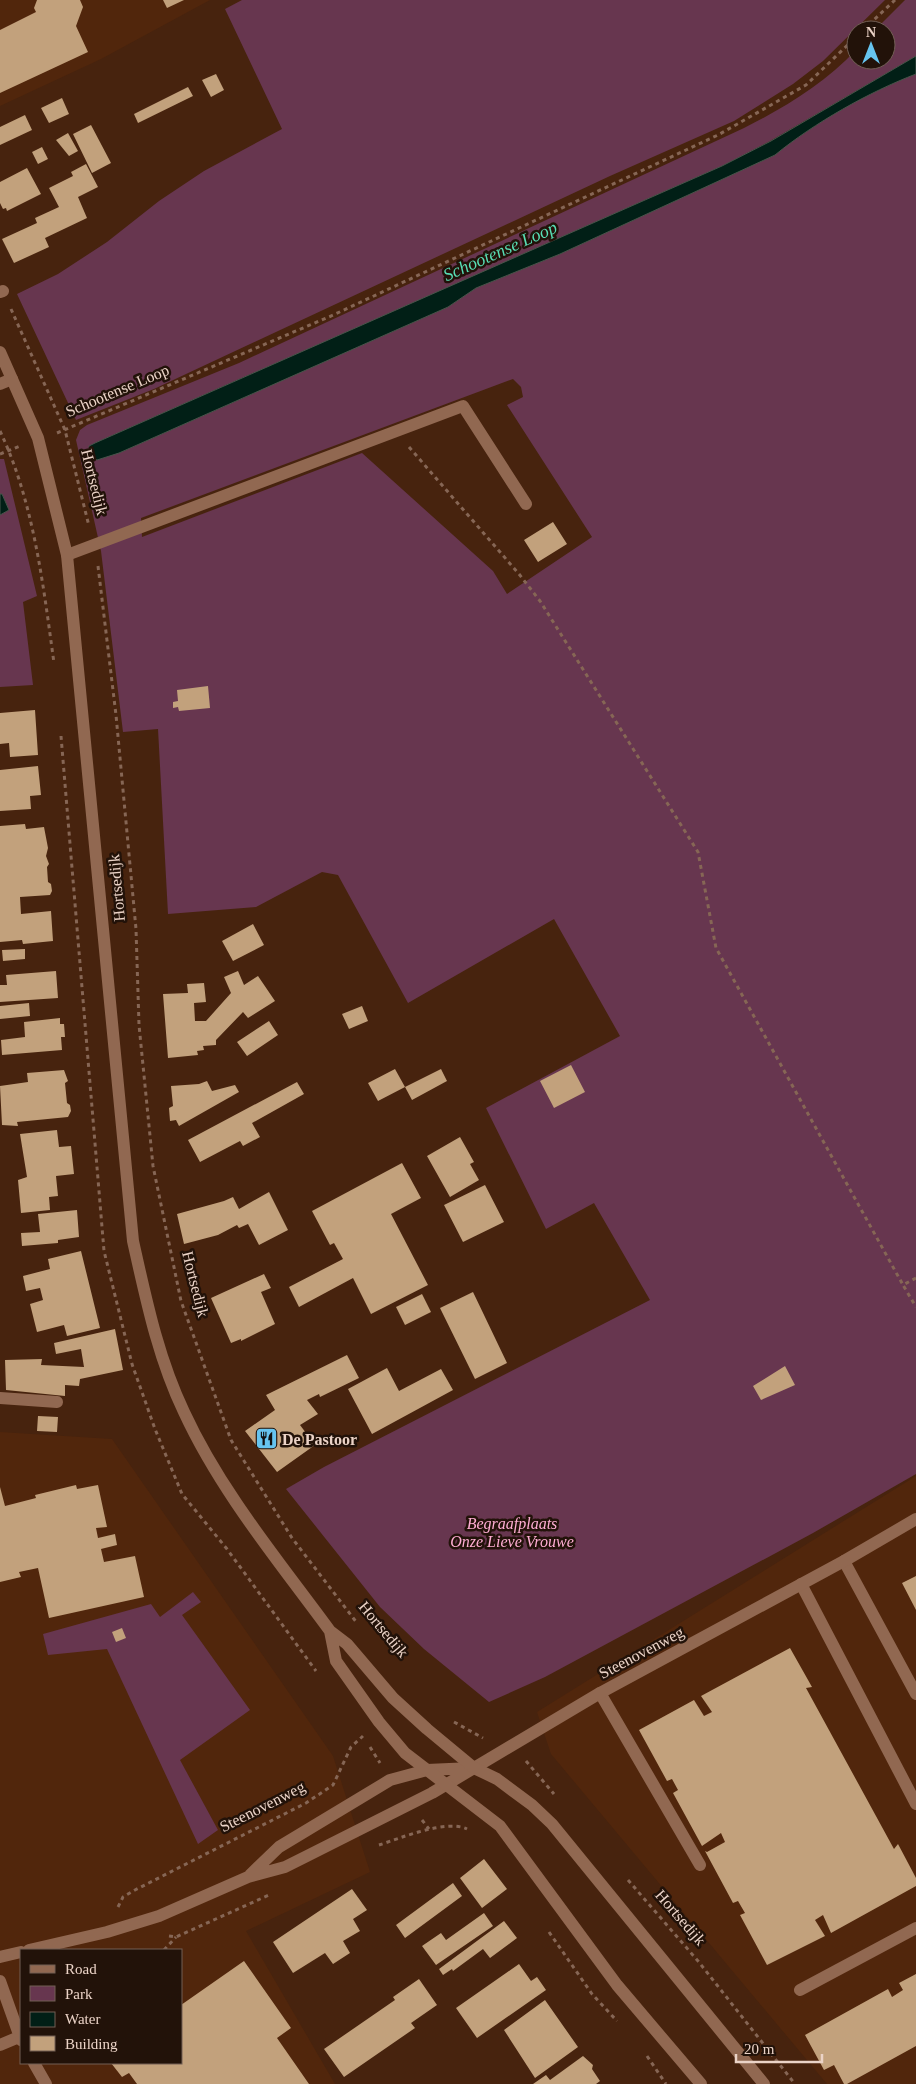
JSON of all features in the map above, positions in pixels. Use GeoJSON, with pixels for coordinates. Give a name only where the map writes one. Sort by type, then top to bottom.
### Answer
{"type":"FeatureCollection","features":[{"type":"Feature","properties":{"kind":"street","name":"Hortsedijk"},"geometry":{"type":"LineString","coordinates":[[0,352],[38,438],[67,555],[132,1241],[152,1328],[184,1412],[235,1503],[330,1631],[347,1644],[394,1698],[474,1768],[497,1780],[532,1805],[552,1824],[764,2084]]}},
{"type":"Feature","properties":{"kind":"street"},"geometry":{"type":"LineString","coordinates":[[0,384],[12,379]]}},
{"type":"Feature","properties":{"kind":"street"},"geometry":{"type":"LineString","coordinates":[[67,555],[463,406],[526,504]]}},
{"type":"Feature","properties":{"kind":"street"},"geometry":{"type":"LineString","coordinates":[[0,1398],[57,1402]]}},
{"type":"Feature","properties":{"kind":"street","name":"Steenovenweg"},"geometry":{"type":"LineString","coordinates":[[33,1949],[107,1932],[159,1916],[248,1877],[292,1864],[392,1815],[600,1693],[844,1562],[916,1519]]}},
{"type":"Feature","properties":{"kind":"street"},"geometry":{"type":"LineString","coordinates":[[844,1562],[916,1694]]}},
{"type":"Feature","properties":{"kind":"street"},"geometry":{"type":"LineString","coordinates":[[801,1584],[916,1804]]}},
{"type":"Feature","properties":{"kind":"street","name":"Hortsedijk"},"geometry":{"type":"LineString","coordinates":[[330,1631],[336,1661],[405,1753],[500,1826],[617,1985],[701,2084]]}},
{"type":"Feature","properties":{"kind":"street"},"geometry":{"type":"LineString","coordinates":[[600,1693],[700,1865]]}},
{"type":"Feature","properties":{"kind":"street","name":"Steenovenweg"},"geometry":{"type":"LineString","coordinates":[[248,1877],[279,1847],[390,1780],[428,1770],[474,1768]]}},
{"type":"Feature","properties":{"kind":"street"},"geometry":{"type":"LineString","coordinates":[[800,1990],[916,1928]]}},
{"type":"Feature","properties":{"kind":"street"},"geometry":{"type":"LineString","coordinates":[[0,1957],[20,1952]]}},
{"type":"Feature","properties":{"kind":"street"},"geometry":{"type":"LineString","coordinates":[[0,1981],[20,2038],[0,2045]]}},
{"type":"Feature","properties":{"kind":"street"},"geometry":{"type":"LineString","coordinates":[[35,2064],[46,2084]]}},
{"type":"Feature","properties":{"kind":"path"},"geometry":{"type":"LineString","coordinates":[[874,20],[895,0]]}},
{"type":"Feature","properties":{"kind":"path","name":"Schootense Loop"},"geometry":{"type":"LineString","coordinates":[[0,454],[38,438],[65,430],[331,316],[718,135],[806,85],[846,47]]}},
{"type":"Feature","properties":{"kind":"path","name":"Hortsedijk"},"geometry":{"type":"LineString","coordinates":[[1,292],[65,430],[93,544],[106,626],[117,724],[136,930],[139,1025],[153,1166],[181,1301],[231,1440],[292,1538],[358,1625]]}},
{"type":"Feature","properties":{"kind":"path"},"geometry":{"type":"LineString","coordinates":[[396,431],[519,574],[540,602],[698,852],[716,948],[916,1306]]}},
{"type":"Feature","properties":{"kind":"path"},"geometry":{"type":"LineString","coordinates":[[903,1285],[916,1278]]}},
{"type":"Feature","properties":{"kind":"path"},"geometry":{"type":"LineString","coordinates":[[447,1718],[504,1750],[530,1762],[558,1799]]}},
{"type":"Feature","properties":{"kind":"path","name":"Steenovenweg"},"geometry":{"type":"LineString","coordinates":[[107,1932],[123,1897],[313,1799],[333,1785],[351,1747],[363,1736],[384,1726]]}},
{"type":"Feature","properties":{"kind":"path"},"geometry":{"type":"LineString","coordinates":[[429,1829],[460,1826],[475,1834]]}},
{"type":"Feature","properties":{"kind":"path","name":"Hortsedijk"},"geometry":{"type":"LineString","coordinates":[[622,1873],[698,1961],[795,2084]]}},
{"type":"Feature","properties":{"kind":"path"},"geometry":{"type":"LineString","coordinates":[[165,1949],[176,1937]]}},
{"type":"Feature","properties":{"kind":"shaded area"},"geometry":{"type":"Polygon","coordinates":[[[0,0],[210,0],[101,59],[0,106],[0,0]]]}},
{"type":"Feature","properties":{"kind":"shaded area"},"geometry":{"type":"Polygon","coordinates":[[[0,1432],[112,1439],[333,1756],[370,1872],[246,1931],[335,2084],[0,2084],[0,1432]]]}},
{"type":"Feature","properties":{"kind":"shaded area"},"geometry":{"type":"Polygon","coordinates":[[[916,1476],[916,2084],[827,2084],[551,1754],[537,1712],[916,1476]]]}},
{"type":"Feature","properties":{"kind":"green space"},"geometry":{"type":"Polygon","coordinates":[[[242,0],[885,0],[865,20],[846,20],[846,38],[823,61],[793,84],[734,121],[610,176],[154,389],[76,420],[17,294],[58,274],[107,242],[159,201],[204,171],[282,129],[225,9],[242,0]]]}},
{"type":"Feature","properties":{"kind":"green space"},"geometry":{"type":"Polygon","coordinates":[[[905,0],[916,0],[916,56],[896,68],[896,20],[885,20],[905,0]]]}},
{"type":"Feature","properties":{"kind":"green space","name":"Begraafplaats Onze Lieve Vrouwe"},"geometry":{"type":"Polygon","coordinates":[[[846,60],[846,70],[892,70],[770,141],[722,166],[95,443],[119,453],[448,307],[476,288],[560,254],[775,155],[807,131],[843,109],[916,74],[916,1474],[813,1533],[545,1677],[489,1702],[424,1649],[380,1607],[286,1489],[324,1467],[650,1300],[594,1203],[546,1229],[486,1108],[620,1036],[554,919],[408,1003],[338,875],[322,872],[256,907],[168,914],[158,729],[123,732],[101,551],[76,440],[80,430],[87,425],[239,363],[744,128],[803,94],[846,60]],[[513,379],[141,518],[142,537],[362,453],[493,571],[507,594],[592,537],[507,405],[523,397],[521,387],[513,379]]]}},
{"type":"Feature","properties":{"kind":"green space"},"geometry":{"type":"Polygon","coordinates":[[[0,459],[4,459],[37,596],[23,602],[33,685],[0,687],[0,515],[9,510],[2,494],[0,494],[0,459]]]}},
{"type":"Feature","properties":{"kind":"green space"},"geometry":{"type":"Polygon","coordinates":[[[193,1592],[201,1602],[182,1615],[250,1710],[180,1760],[218,1830],[198,1844],[107,1649],[48,1655],[43,1634],[151,1604],[160,1617],[193,1592]]]}},
{"type":"Feature","properties":{"kind":"water"},"geometry":{"type":"Polygon","coordinates":[[[916,56],[916,74],[843,109],[807,131],[775,155],[560,254],[476,288],[448,307],[119,453],[97,460],[90,453],[89,446],[95,443],[722,166],[771,141],[892,70],[896,70],[896,68],[916,56]]]}},
{"type":"Feature","properties":{"kind":"water"},"geometry":{"type":"Polygon","coordinates":[[[0,494],[2,494],[9,510],[0,515],[0,494]]]}},
{"type":"Feature","properties":{"kind":"building"},"geometry":{"type":"Polygon","coordinates":[[[37,0],[80,0],[83,7],[76,26],[88,52],[0,93],[0,30],[36,12],[34,8],[37,0]]]}},
{"type":"Feature","properties":{"kind":"building"},"geometry":{"type":"Polygon","coordinates":[[[163,0],[184,0],[167,8],[163,0]]]}},
{"type":"Feature","properties":{"kind":"building"},"geometry":{"type":"Polygon","coordinates":[[[216,74],[224,90],[211,97],[202,80],[216,74]]]}},
{"type":"Feature","properties":{"kind":"building"},"geometry":{"type":"Polygon","coordinates":[[[188,87],[193,96],[138,123],[134,114],[188,87]]]}},
{"type":"Feature","properties":{"kind":"building"},"geometry":{"type":"Polygon","coordinates":[[[62,98],[69,114],[49,123],[41,108],[62,98]]]}},
{"type":"Feature","properties":{"kind":"building"},"geometry":{"type":"Polygon","coordinates":[[[25,115],[32,130],[0,145],[0,127],[25,115]]]}},
{"type":"Feature","properties":{"kind":"building"},"geometry":{"type":"Polygon","coordinates":[[[91,125],[111,163],[92,173],[73,134],[91,125]]]}},
{"type":"Feature","properties":{"kind":"building"},"geometry":{"type":"Polygon","coordinates":[[[68,133],[78,151],[69,156],[56,140],[68,133]]]}},
{"type":"Feature","properties":{"kind":"building"},"geometry":{"type":"Polygon","coordinates":[[[42,147],[48,159],[38,164],[32,152],[42,147]]]}},
{"type":"Feature","properties":{"kind":"building"},"geometry":{"type":"Polygon","coordinates":[[[86,164],[98,187],[78,197],[87,218],[45,238],[49,247],[14,263],[2,239],[37,223],[35,218],[59,207],[49,188],[73,176],[71,172],[86,164]]]}},
{"type":"Feature","properties":{"kind":"building"},"geometry":{"type":"Polygon","coordinates":[[[27,168],[41,194],[7,211],[6,208],[3,209],[0,203],[0,182],[27,168]]]}},
{"type":"Feature","properties":{"kind":"building"},"geometry":{"type":"Polygon","coordinates":[[[553,522],[567,544],[538,562],[524,540],[553,522]]]}},
{"type":"Feature","properties":{"kind":"building"},"geometry":{"type":"Polygon","coordinates":[[[208,686],[210,708],[179,711],[178,707],[173,708],[173,702],[178,701],[177,690],[208,686]]]}},
{"type":"Feature","properties":{"kind":"building"},"geometry":{"type":"Polygon","coordinates":[[[35,710],[38,755],[10,757],[9,743],[0,744],[0,713],[35,710]]]}},
{"type":"Feature","properties":{"kind":"building"},"geometry":{"type":"Polygon","coordinates":[[[38,766],[41,795],[30,796],[31,809],[0,811],[0,770],[38,766]]]}},
{"type":"Feature","properties":{"kind":"building"},"geometry":{"type":"Polygon","coordinates":[[[25,824],[26,829],[44,827],[48,848],[46,856],[49,864],[47,867],[48,882],[51,884],[52,891],[50,895],[20,897],[21,914],[51,911],[53,941],[23,944],[22,940],[0,942],[0,826],[25,824]]]}},
{"type":"Feature","properties":{"kind":"building"},"geometry":{"type":"Polygon","coordinates":[[[253,924],[264,945],[233,961],[222,941],[253,924]]]}},
{"type":"Feature","properties":{"kind":"building"},"geometry":{"type":"Polygon","coordinates":[[[25,949],[25,959],[3,961],[2,950],[25,949]]]}},
{"type":"Feature","properties":{"kind":"building"},"geometry":{"type":"Polygon","coordinates":[[[56,971],[58,998],[0,1002],[0,985],[7,985],[6,975],[56,971]]]}},
{"type":"Feature","properties":{"kind":"building"},"geometry":{"type":"Polygon","coordinates":[[[238,971],[244,985],[258,976],[275,1001],[248,1018],[243,1012],[216,1040],[216,1045],[203,1046],[204,1050],[197,1051],[198,1055],[168,1058],[163,994],[188,993],[187,984],[204,983],[206,1002],[194,1003],[195,1021],[206,1021],[231,993],[224,977],[238,971]]]}},
{"type":"Feature","properties":{"kind":"building"},"geometry":{"type":"Polygon","coordinates":[[[29,1003],[30,1016],[0,1019],[0,1006],[29,1003]]]}},
{"type":"Feature","properties":{"kind":"building"},"geometry":{"type":"Polygon","coordinates":[[[362,1006],[368,1021],[349,1029],[342,1014],[362,1006]]]}},
{"type":"Feature","properties":{"kind":"building"},"geometry":{"type":"Polygon","coordinates":[[[60,1018],[60,1024],[64,1024],[65,1037],[61,1037],[62,1050],[2,1055],[1,1040],[25,1037],[24,1022],[60,1018]]]}},
{"type":"Feature","properties":{"kind":"building"},"geometry":{"type":"Polygon","coordinates":[[[269,1021],[278,1035],[247,1056],[237,1042],[269,1021]]]}},
{"type":"Feature","properties":{"kind":"building"},"geometry":{"type":"Polygon","coordinates":[[[571,1065],[585,1092],[554,1108],[540,1081],[571,1065]]]}},
{"type":"Feature","properties":{"kind":"building"},"geometry":{"type":"Polygon","coordinates":[[[395,1069],[405,1087],[378,1101],[368,1083],[395,1069]]]}},
{"type":"Feature","properties":{"kind":"building"},"geometry":{"type":"Polygon","coordinates":[[[441,1069],[447,1081],[412,1100],[405,1087],[441,1069]]]}},
{"type":"Feature","properties":{"kind":"building"},"geometry":{"type":"Polygon","coordinates":[[[64,1070],[68,1081],[65,1083],[67,1103],[70,1105],[71,1111],[68,1117],[17,1122],[18,1126],[2,1125],[0,1086],[28,1082],[27,1073],[64,1070]]]}},
{"type":"Feature","properties":{"kind":"building"},"geometry":{"type":"Polygon","coordinates":[[[207,1081],[212,1091],[235,1085],[239,1092],[179,1126],[176,1120],[170,1121],[169,1108],[173,1106],[171,1086],[199,1084],[207,1081]]]}},
{"type":"Feature","properties":{"kind":"building"},"geometry":{"type":"Polygon","coordinates":[[[297,1082],[304,1094],[252,1123],[260,1137],[243,1146],[240,1141],[200,1162],[188,1140],[297,1082]]]}},
{"type":"Feature","properties":{"kind":"building"},"geometry":{"type":"Polygon","coordinates":[[[57,1130],[59,1147],[71,1146],[74,1174],[56,1176],[58,1196],[49,1197],[50,1210],[21,1213],[18,1180],[27,1177],[20,1134],[57,1130]]]}},
{"type":"Feature","properties":{"kind":"building"},"geometry":{"type":"Polygon","coordinates":[[[460,1137],[474,1162],[470,1164],[479,1180],[450,1197],[427,1156],[460,1137]]]}},
{"type":"Feature","properties":{"kind":"building"},"geometry":{"type":"Polygon","coordinates":[[[402,1163],[421,1198],[391,1214],[428,1285],[371,1314],[353,1278],[299,1307],[289,1287],[343,1259],[334,1243],[330,1245],[312,1211],[402,1163]]]}},
{"type":"Feature","properties":{"kind":"building"},"geometry":{"type":"Polygon","coordinates":[[[485,1185],[504,1222],[463,1242],[444,1205],[485,1185]]]}},
{"type":"Feature","properties":{"kind":"building"},"geometry":{"type":"Polygon","coordinates":[[[269,1192],[288,1230],[259,1245],[248,1224],[239,1228],[237,1225],[218,1235],[184,1244],[177,1214],[233,1197],[239,1209],[269,1192]]]}},
{"type":"Feature","properties":{"kind":"building"},"geometry":{"type":"Polygon","coordinates":[[[77,1210],[79,1237],[58,1240],[58,1243],[22,1246],[21,1233],[40,1232],[38,1214],[77,1210]]]}},
{"type":"Feature","properties":{"kind":"building"},"geometry":{"type":"Polygon","coordinates":[[[81,1251],[100,1328],[67,1336],[64,1325],[37,1332],[30,1304],[43,1300],[40,1288],[26,1291],[23,1276],[50,1269],[48,1259],[81,1251]]]}},
{"type":"Feature","properties":{"kind":"building"},"geometry":{"type":"Polygon","coordinates":[[[264,1274],[271,1288],[261,1292],[275,1324],[241,1341],[241,1339],[231,1343],[211,1298],[264,1274]]]}},
{"type":"Feature","properties":{"kind":"building"},"geometry":{"type":"Polygon","coordinates":[[[473,1292],[507,1363],[475,1379],[440,1308],[473,1292]]]}},
{"type":"Feature","properties":{"kind":"building"},"geometry":{"type":"Polygon","coordinates":[[[422,1294],[431,1312],[405,1325],[396,1307],[422,1294]]]}},
{"type":"Feature","properties":{"kind":"building"},"geometry":{"type":"Polygon","coordinates":[[[115,1329],[123,1370],[80,1379],[79,1386],[65,1385],[65,1396],[6,1390],[5,1360],[42,1359],[41,1365],[84,1367],[81,1349],[56,1354],[54,1343],[115,1329]]]}},
{"type":"Feature","properties":{"kind":"building"},"geometry":{"type":"Polygon","coordinates":[[[347,1355],[359,1378],[320,1397],[319,1394],[307,1400],[318,1414],[300,1425],[315,1445],[277,1472],[245,1431],[275,1410],[266,1395],[347,1355]]]}},
{"type":"Feature","properties":{"kind":"building"},"geometry":{"type":"Polygon","coordinates":[[[785,1366],[795,1385],[761,1400],[753,1386],[785,1366]]]}},
{"type":"Feature","properties":{"kind":"building"},"geometry":{"type":"Polygon","coordinates":[[[387,1368],[399,1391],[441,1369],[453,1390],[372,1434],[348,1389],[387,1368]]]}},
{"type":"Feature","properties":{"kind":"building"},"geometry":{"type":"Polygon","coordinates":[[[38,1416],[58,1417],[57,1432],[37,1431],[38,1416]]]}},
{"type":"Feature","properties":{"kind":"building"},"geometry":{"type":"Polygon","coordinates":[[[76,1485],[77,1489],[98,1485],[107,1527],[96,1528],[98,1538],[115,1534],[117,1545],[101,1549],[104,1562],[135,1556],[144,1597],[49,1618],[38,1568],[19,1572],[21,1577],[0,1582],[0,1487],[5,1506],[36,1498],[35,1495],[76,1485]]]}},
{"type":"Feature","properties":{"kind":"building"},"geometry":{"type":"Polygon","coordinates":[[[916,1576],[916,1610],[902,1583],[916,1576]]]}},
{"type":"Feature","properties":{"kind":"building"},"geometry":{"type":"Polygon","coordinates":[[[122,1628],[126,1638],[116,1642],[112,1632],[122,1628]]]}},
{"type":"Feature","properties":{"kind":"building"},"geometry":{"type":"Polygon","coordinates":[[[790,1648],[812,1687],[806,1688],[894,1849],[898,1844],[916,1878],[916,1886],[831,1933],[823,1915],[815,1920],[825,1936],[767,1965],[740,1915],[745,1913],[738,1901],[733,1903],[705,1851],[707,1852],[725,1842],[721,1833],[702,1846],[673,1793],[678,1790],[672,1779],[667,1781],[639,1730],[694,1700],[704,1716],[712,1712],[701,1696],[790,1648]]]}},
{"type":"Feature","properties":{"kind":"building"},"geometry":{"type":"Polygon","coordinates":[[[484,1859],[507,1889],[482,1908],[460,1878],[484,1859]]]}},
{"type":"Feature","properties":{"kind":"building"},"geometry":{"type":"Polygon","coordinates":[[[453,1883],[462,1896],[405,1938],[396,1925],[453,1883]]]}},
{"type":"Feature","properties":{"kind":"building"},"geometry":{"type":"Polygon","coordinates":[[[352,1889],[367,1910],[353,1919],[360,1931],[343,1941],[350,1953],[333,1964],[325,1953],[293,1973],[273,1942],[352,1889]]]}},
{"type":"Feature","properties":{"kind":"building"},"geometry":{"type":"Polygon","coordinates":[[[484,1913],[493,1926],[436,1965],[422,1946],[441,1933],[446,1940],[484,1913]]]}},
{"type":"Feature","properties":{"kind":"building"},"geometry":{"type":"Polygon","coordinates":[[[504,1921],[517,1938],[490,1958],[483,1949],[453,1971],[452,1969],[443,1975],[439,1969],[504,1921]]]}},
{"type":"Feature","properties":{"kind":"building"},"geometry":{"type":"Polygon","coordinates":[[[244,1961],[291,2028],[277,2038],[309,2084],[137,2084],[129,2073],[122,2077],[112,2064],[182,2064],[182,2004],[244,1961]]]}},
{"type":"Feature","properties":{"kind":"building"},"geometry":{"type":"Polygon","coordinates":[[[519,1964],[531,1981],[537,1977],[546,1990],[477,2038],[456,2008],[519,1964]]]}},
{"type":"Feature","properties":{"kind":"building"},"geometry":{"type":"Polygon","coordinates":[[[916,1974],[916,2046],[847,2084],[844,2084],[834,2065],[824,2070],[805,2035],[888,1989],[892,1997],[903,1990],[899,1983],[916,1974]]]}},
{"type":"Feature","properties":{"kind":"building"},"geometry":{"type":"Polygon","coordinates":[[[419,1979],[437,2005],[411,2023],[415,2028],[344,2077],[324,2049],[395,2000],[393,1997],[419,1979]]]}},
{"type":"Feature","properties":{"kind":"building"},"geometry":{"type":"Polygon","coordinates":[[[545,2000],[578,2047],[535,2078],[504,2030],[545,2000]]]}},
{"type":"Feature","properties":{"kind":"building"},"geometry":{"type":"Polygon","coordinates":[[[583,2056],[593,2065],[592,2069],[600,2081],[596,2084],[533,2084],[546,2075],[550,2080],[583,2056]]]}},
{"type":"Feature","properties":{"kind":"place","name":"De Pastoor"},"geometry":{"type":"Point","coordinates":[266,1439]}}]}
